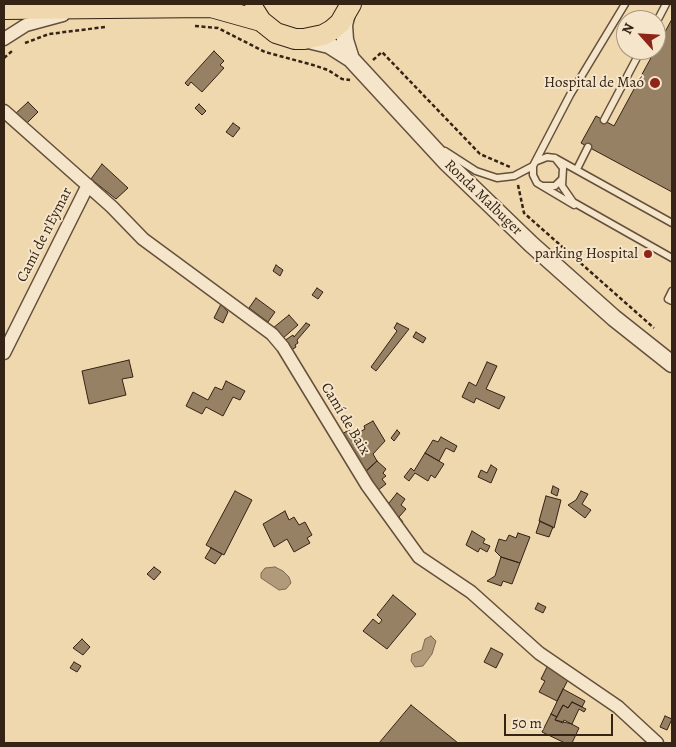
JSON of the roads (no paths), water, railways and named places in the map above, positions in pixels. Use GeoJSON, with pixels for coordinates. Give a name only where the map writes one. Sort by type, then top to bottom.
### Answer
{"type":"FeatureCollection","features":[{"type":"Feature","properties":{"kind":"main road"},"geometry":{"type":"LineString","coordinates":[[4,9],[95,7],[211,8],[256,12],[285,37],[304,39],[323,35],[332,30],[349,8]]}},
{"type":"Feature","properties":{"kind":"street"},"geometry":{"type":"LineString","coordinates":[[4,39],[26,26],[95,7]]}},
{"type":"Feature","properties":{"kind":"street","name":"Ronda Malbuger"},"geometry":{"type":"LineString","coordinates":[[349,8],[344,25],[344,40],[351,59]]}},
{"type":"Feature","properties":{"kind":"street","name":"Ronda Malbuger"},"geometry":{"type":"LineString","coordinates":[[304,39],[329,45],[351,59],[447,163],[531,244],[614,318],[672,364]]}},
{"type":"Feature","properties":{"kind":"street","name":"Camí de Baix"},"geometry":{"type":"LineString","coordinates":[[4,111],[88,185],[143,239],[272,334],[283,347],[348,456],[392,522],[419,557],[471,592],[539,653],[618,706],[657,743]]}},
{"type":"Feature","properties":{"kind":"street","name":"Camí de n'Eymar"},"geometry":{"type":"LineString","coordinates":[[4,353],[88,185]]}},
{"type":"Feature","properties":{"kind":"lane"},"geometry":{"type":"LineString","coordinates":[[625,4],[570,95],[535,164],[534,180],[541,186],[672,258]]}},
{"type":"Feature","properties":{"kind":"lane"},"geometry":{"type":"LineString","coordinates":[[604,120],[637,60]]}},
{"type":"Feature","properties":{"kind":"lane"},"geometry":{"type":"LineString","coordinates":[[403,117],[457,160],[476,171],[497,178],[514,176],[547,156],[555,158],[672,223]]}},
{"type":"Feature","properties":{"kind":"lane"},"geometry":{"type":"LineString","coordinates":[[577,169],[588,147]]}},
{"type":"Feature","properties":{"kind":"lane"},"geometry":{"type":"LineString","coordinates":[[555,158],[563,168],[561,180],[569,198],[586,211]]}},
{"type":"Feature","properties":{"kind":"lane"},"geometry":{"type":"LineString","coordinates":[[541,186],[555,186],[561,180]]}},
{"type":"Feature","properties":{"kind":"lane"},"geometry":{"type":"LineString","coordinates":[[672,291],[668,298],[672,301]]}},
{"type":"Feature","properties":{"kind":"place","name":"Hospital de Maó"},"geometry":{"type":"Point","coordinates":[655,83]}},
{"type":"Feature","properties":{"kind":"place","name":"parking Hospital"},"geometry":{"type":"Point","coordinates":[648,254]}}]}
